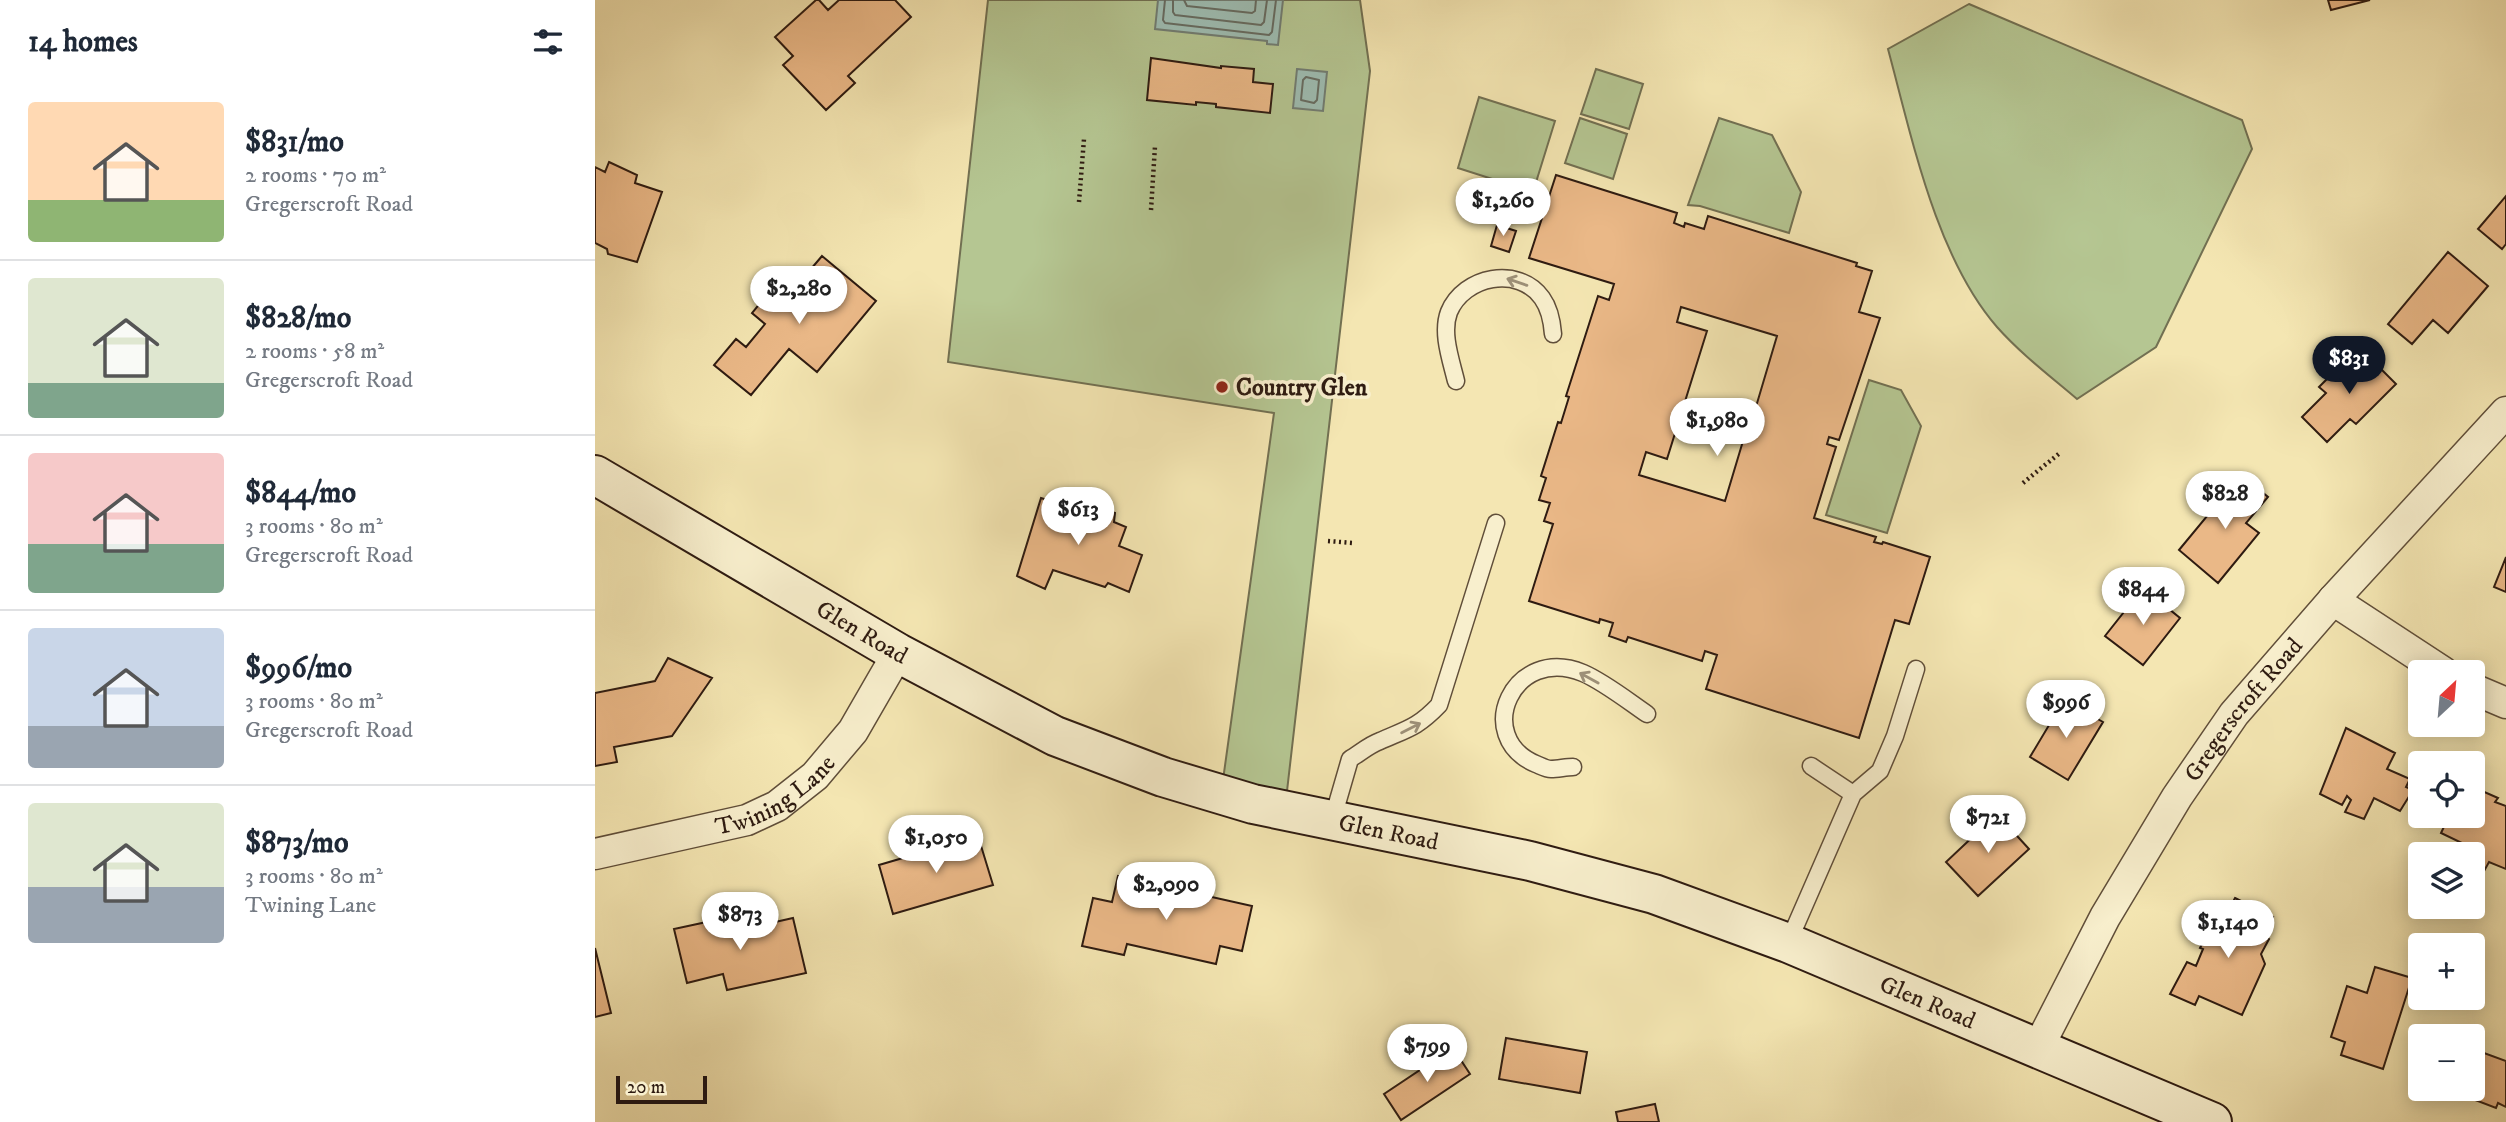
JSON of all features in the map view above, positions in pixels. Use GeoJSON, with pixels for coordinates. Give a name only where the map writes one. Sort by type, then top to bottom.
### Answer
{"type":"FeatureCollection","features":[{"type":"Feature","properties":{"kind":"main road","name":"Glen Road"},"geometry":{"type":"LineString","coordinates":[[595,475],[898,653],[1055,736],[1163,777],[1253,804],[1530,861],[1654,894],[1788,943],[2212,1122]]}},
{"type":"Feature","properties":{"kind":"street","name":"Gregerscroft Road"},"geometry":{"type":"LineString","coordinates":[[2038,1048],[2105,918],[2177,797],[2234,714],[2333,600],[2506,412]]}},
{"type":"Feature","properties":{"kind":"street"},"geometry":{"type":"LineString","coordinates":[[2333,600],[2425,660]]}},
{"type":"Feature","properties":{"kind":"street","name":"Twining Lane"},"geometry":{"type":"LineString","coordinates":[[595,854],[747,820],[777,806],[815,776],[853,731],[898,653]]}},
{"type":"Feature","properties":{"kind":"street"},"geometry":{"type":"LineString","coordinates":[[2485,694],[2506,703]]}},
{"type":"Feature","properties":{"kind":"lane"},"geometry":{"type":"LineString","coordinates":[[1456,382],[1446,331],[1449,313],[1461,293],[1479,281],[1501,277],[1526,284],[1542,297],[1551,314],[1553,334]]}},
{"type":"Feature","properties":{"kind":"lane"},"geometry":{"type":"LineString","coordinates":[[1332,821],[1350,759],[1378,741],[1409,730],[1424,721],[1439,705],[1496,523]]}},
{"type":"Feature","properties":{"kind":"lane"},"geometry":{"type":"LineString","coordinates":[[1573,767],[1549,769],[1524,759],[1510,741],[1504,721],[1508,696],[1524,677],[1548,667],[1582,673],[1647,714]]}},
{"type":"Feature","properties":{"kind":"lane"},"geometry":{"type":"LineString","coordinates":[[1788,943],[1853,794],[1879,771],[1895,736],[1916,669]]}},
{"type":"Feature","properties":{"kind":"lane"},"geometry":{"type":"LineString","coordinates":[[1811,766],[1853,794]]}},
{"type":"Feature","properties":{"kind":"path"},"geometry":{"type":"LineString","coordinates":[[1079,202],[1084,139]]}},
{"type":"Feature","properties":{"kind":"path"},"geometry":{"type":"LineString","coordinates":[[1151,210],[1155,146]]}},
{"type":"Feature","properties":{"kind":"path"},"geometry":{"type":"LineString","coordinates":[[2023,484],[2061,452]]}},
{"type":"Feature","properties":{"kind":"path"},"geometry":{"type":"LineString","coordinates":[[1328,541],[1353,543]]}},
{"type":"Feature","properties":{"kind":"green space","name":"Country Glen"},"geometry":{"type":"Polygon","coordinates":[[[988,0],[1360,0],[1370,71],[1287,791],[1223,780],[1274,413],[948,362],[988,0]]]}},
{"type":"Feature","properties":{"kind":"green space"},"geometry":{"type":"Polygon","coordinates":[[[1969,4],[2242,120],[2252,149],[2156,347],[2077,399],[2006,337],[1976,299],[1942,232],[1917,158],[1888,49],[1969,4]]]}},
{"type":"Feature","properties":{"kind":"green space"},"geometry":{"type":"Polygon","coordinates":[[[1596,69],[1643,84],[1629,129],[1581,114],[1596,69]]]}},
{"type":"Feature","properties":{"kind":"green space"},"geometry":{"type":"Polygon","coordinates":[[[1479,97],[1555,121],[1533,192],[1458,168],[1479,97]]]}},
{"type":"Feature","properties":{"kind":"green space"},"geometry":{"type":"Polygon","coordinates":[[[1580,118],[1627,134],[1613,179],[1565,163],[1580,118]]]}},
{"type":"Feature","properties":{"kind":"green space"},"geometry":{"type":"Polygon","coordinates":[[[1719,118],[1772,135],[1801,192],[1789,233],[1700,206],[1688,205],[1719,118]]]}},
{"type":"Feature","properties":{"kind":"green space"},"geometry":{"type":"Polygon","coordinates":[[[1869,380],[1901,390],[1921,426],[1887,533],[1826,515],[1869,380]]]}},
{"type":"Feature","properties":{"kind":"water"},"geometry":{"type":"Polygon","coordinates":[[[1158,0],[1283,0],[1278,45],[1267,44],[1267,41],[1155,29],[1158,0]]]}},
{"type":"Feature","properties":{"kind":"water"},"geometry":{"type":"Polygon","coordinates":[[[1297,69],[1327,72],[1323,111],[1293,108],[1297,69]]]}},
{"type":"Feature","properties":{"kind":"building"},"geometry":{"type":"Polygon","coordinates":[[[816,0],[828,10],[839,0],[895,0],[911,17],[848,76],[855,83],[826,110],[783,65],[793,56],[775,37],[816,0]]]}},
{"type":"Feature","properties":{"kind":"building"},"geometry":{"type":"Polygon","coordinates":[[[2328,0],[2370,0],[2331,10],[2328,0]]]}},
{"type":"Feature","properties":{"kind":"building"},"geometry":{"type":"Polygon","coordinates":[[[1151,58],[1221,68],[1254,69],[1253,82],[1273,84],[1270,113],[1216,107],[1216,104],[1196,102],[1196,105],[1147,100],[1151,58]]]}},
{"type":"Feature","properties":{"kind":"building"},"geometry":{"type":"Polygon","coordinates":[[[609,162],[637,175],[635,183],[662,192],[637,262],[608,254],[607,249],[595,243],[595,167],[605,172],[609,162]]]}},
{"type":"Feature","properties":{"kind":"building"},"geometry":{"type":"Polygon","coordinates":[[[1556,175],[1677,213],[1674,223],[1684,227],[1685,223],[1704,229],[1708,216],[1857,263],[1856,266],[1872,271],[1859,312],[1880,318],[1839,440],[1829,437],[1827,444],[1836,447],[1814,518],[1876,537],[1874,542],[1883,542],[1930,557],[1909,624],[1895,620],[1859,738],[1706,689],[1717,655],[1705,651],[1702,661],[1628,637],[1626,642],[1609,636],[1613,623],[1600,619],[1599,623],[1529,601],[1553,524],[1544,521],[1550,503],[1539,500],[1546,478],[1541,476],[1558,422],[1561,423],[1569,397],[1566,396],[1598,296],[1609,300],[1614,284],[1529,258],[1556,175]],[[1681,307],[1677,322],[1707,331],[1667,459],[1646,452],[1639,475],[1725,501],[1749,421],[1757,424],[1761,412],[1755,410],[1777,336],[1681,307]]]}},
{"type":"Feature","properties":{"kind":"building"},"geometry":{"type":"Polygon","coordinates":[[[2506,196],[2506,244],[2502,249],[2478,229],[2506,196]]]}},
{"type":"Feature","properties":{"kind":"building"},"geometry":{"type":"Polygon","coordinates":[[[1497,225],[1516,231],[1509,252],[1491,246],[1497,225]]]}},
{"type":"Feature","properties":{"kind":"building"},"geometry":{"type":"Polygon","coordinates":[[[2448,252],[2488,286],[2448,333],[2433,320],[2412,344],[2388,324],[2448,252]]]}},
{"type":"Feature","properties":{"kind":"building"},"geometry":{"type":"Polygon","coordinates":[[[822,256],[876,301],[817,372],[789,349],[751,395],[714,365],[736,339],[746,347],[765,324],[752,313],[770,291],[783,302],[822,256]]]}},
{"type":"Feature","properties":{"kind":"building"},"geometry":{"type":"Polygon","coordinates":[[[2361,349],[2396,384],[2356,424],[2350,419],[2327,442],[2302,417],[2326,393],[2319,387],[2361,349]]]}},
{"type":"Feature","properties":{"kind":"building"},"geometry":{"type":"Polygon","coordinates":[[[2241,475],[2268,497],[2246,523],[2259,533],[2218,583],[2179,550],[2241,475]]]}},
{"type":"Feature","properties":{"kind":"building"},"geometry":{"type":"Polygon","coordinates":[[[1041,498],[1085,512],[1087,504],[1115,513],[1114,522],[1126,527],[1119,546],[1142,555],[1129,592],[1108,583],[1105,587],[1053,570],[1045,589],[1017,576],[1041,498]]]}},
{"type":"Feature","properties":{"kind":"building"},"geometry":{"type":"Polygon","coordinates":[[[2506,557],[2506,592],[2494,587],[2506,557]]]}},
{"type":"Feature","properties":{"kind":"building"},"geometry":{"type":"Polygon","coordinates":[[[2143,588],[2180,618],[2143,665],[2105,636],[2143,588]]]}},
{"type":"Feature","properties":{"kind":"building"},"geometry":{"type":"Polygon","coordinates":[[[668,658],[712,678],[672,736],[614,747],[617,762],[595,766],[595,693],[655,681],[668,658]]]}},
{"type":"Feature","properties":{"kind":"building"},"geometry":{"type":"Polygon","coordinates":[[[2064,700],[2103,722],[2068,780],[2030,757],[2064,700]]]}},
{"type":"Feature","properties":{"kind":"building"},"geometry":{"type":"Polygon","coordinates":[[[2346,728],[2395,753],[2387,769],[2408,778],[2408,798],[2400,811],[2374,798],[2364,819],[2345,812],[2351,800],[2347,796],[2342,805],[2320,794],[2346,728]]]}},
{"type":"Feature","properties":{"kind":"building"},"geometry":{"type":"Polygon","coordinates":[[[2485,792],[2498,798],[2495,802],[2506,806],[2506,869],[2489,862],[2485,869],[2485,842],[2460,842],[2441,833],[2443,828],[2485,828],[2485,792]]]}},
{"type":"Feature","properties":{"kind":"building"},"geometry":{"type":"Polygon","coordinates":[[[1997,814],[2029,849],[1978,896],[1946,862],[1997,814]]]}},
{"type":"Feature","properties":{"kind":"building"},"geometry":{"type":"Polygon","coordinates":[[[978,836],[993,885],[893,914],[879,865],[978,836]]]}},
{"type":"Feature","properties":{"kind":"building"},"geometry":{"type":"Polygon","coordinates":[[[1118,876],[1252,906],[1242,951],[1220,946],[1216,964],[1127,944],[1124,955],[1082,946],[1093,898],[1112,902],[1118,876]]]}},
{"type":"Feature","properties":{"kind":"building"},"geometry":{"type":"Polygon","coordinates":[[[2235,898],[2273,917],[2264,936],[2269,939],[2261,954],[2265,964],[2242,1015],[2199,996],[2195,1005],[2170,994],[2187,962],[2196,966],[2203,949],[2200,948],[2219,910],[2227,913],[2235,898]]]}},
{"type":"Feature","properties":{"kind":"building"},"geometry":{"type":"Polygon","coordinates":[[[746,916],[749,928],[793,918],[806,973],[727,990],[723,974],[687,983],[674,929],[746,916]]]}},
{"type":"Feature","properties":{"kind":"building"},"geometry":{"type":"Polygon","coordinates":[[[595,948],[611,1013],[595,1017],[595,948]]]}},
{"type":"Feature","properties":{"kind":"building"},"geometry":{"type":"Polygon","coordinates":[[[2375,967],[2408,977],[2408,991],[2383,1069],[2341,1055],[2345,1042],[2331,1037],[2347,986],[2367,993],[2375,967]]]}},
{"type":"Feature","properties":{"kind":"building"},"geometry":{"type":"Polygon","coordinates":[[[1506,1038],[1587,1052],[1580,1093],[1499,1079],[1506,1038]]]}},
{"type":"Feature","properties":{"kind":"building"},"geometry":{"type":"Polygon","coordinates":[[[1453,1048],[1470,1074],[1401,1120],[1384,1094],[1453,1048]]]}},
{"type":"Feature","properties":{"kind":"building"},"geometry":{"type":"Polygon","coordinates":[[[2485,1053],[2506,1061],[2506,1107],[2498,1103],[2496,1108],[2478,1101],[2485,1101],[2485,1053]]]}},
{"type":"Feature","properties":{"kind":"building"},"geometry":{"type":"Polygon","coordinates":[[[1655,1104],[1659,1122],[1618,1122],[1616,1112],[1655,1104]]]}},
{"type":"Feature","properties":{"kind":"place","name":"Country Glen"},"geometry":{"type":"Point","coordinates":[1222,387]}}]}
